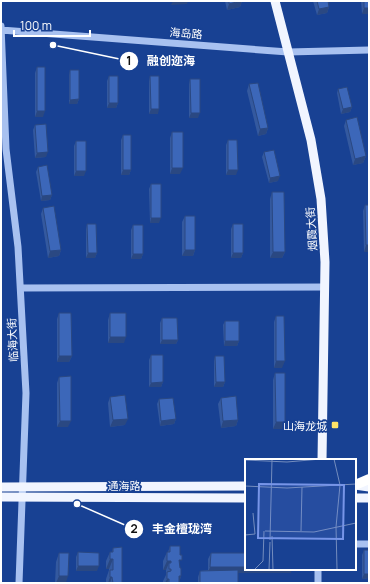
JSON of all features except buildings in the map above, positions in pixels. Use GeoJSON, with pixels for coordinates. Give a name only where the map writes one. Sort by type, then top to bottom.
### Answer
{"type":"FeatureCollection","features":[{"type":"Feature","properties":{"kind":"highway"},"geometry":{"type":"LineString","coordinates":[[356,485],[369,479]]}},
{"type":"Feature","properties":{"kind":"main road","name":"烟霞大街"},"geometry":{"type":"LineString","coordinates":[[275,1],[311,140],[321,199],[325,262],[322,459]]}},
{"type":"Feature","properties":{"kind":"main road"},"geometry":{"type":"LineString","coordinates":[[356,485],[369,487]]}},
{"type":"Feature","properties":{"kind":"main road","name":"通海路"},"geometry":{"type":"LineString","coordinates":[[1,487],[245,486]]}},
{"type":"Feature","properties":{"kind":"main road","name":"通海路"},"geometry":{"type":"LineString","coordinates":[[1,497],[245,498]]}},
{"type":"Feature","properties":{"kind":"main road"},"geometry":{"type":"LineString","coordinates":[[356,498],[369,498]]}},
{"type":"Feature","properties":{"kind":"street","name":"临海大街"},"geometry":{"type":"LineString","coordinates":[[1,26],[6,149],[18,247],[26,393],[19,583]]}},
{"type":"Feature","properties":{"kind":"street","name":"海岛路"},"geometry":{"type":"LineString","coordinates":[[1,30],[288,52],[369,50]]}},
{"type":"Feature","properties":{"kind":"street"},"geometry":{"type":"LineString","coordinates":[[21,288],[325,287]]}},
{"type":"Feature","properties":{"kind":"street"},"geometry":{"type":"LineString","coordinates":[[356,544],[369,544]]}},
{"type":"Feature","properties":{"kind":"street"},"geometry":{"type":"LineString","coordinates":[[318,570],[318,583]]}},
{"type":"Feature","properties":{"kind":"place","name":"融创迩海"},"geometry":{"type":"Point","coordinates":[53,45]}},
{"type":"Feature","properties":{"kind":"place","name":"山海龙城"},"geometry":{"type":"Point","coordinates":[335,425]}},
{"type":"Feature","properties":{"kind":"place","name":"丰金檀珑湾"},"geometry":{"type":"Point","coordinates":[77,504]}}]}
